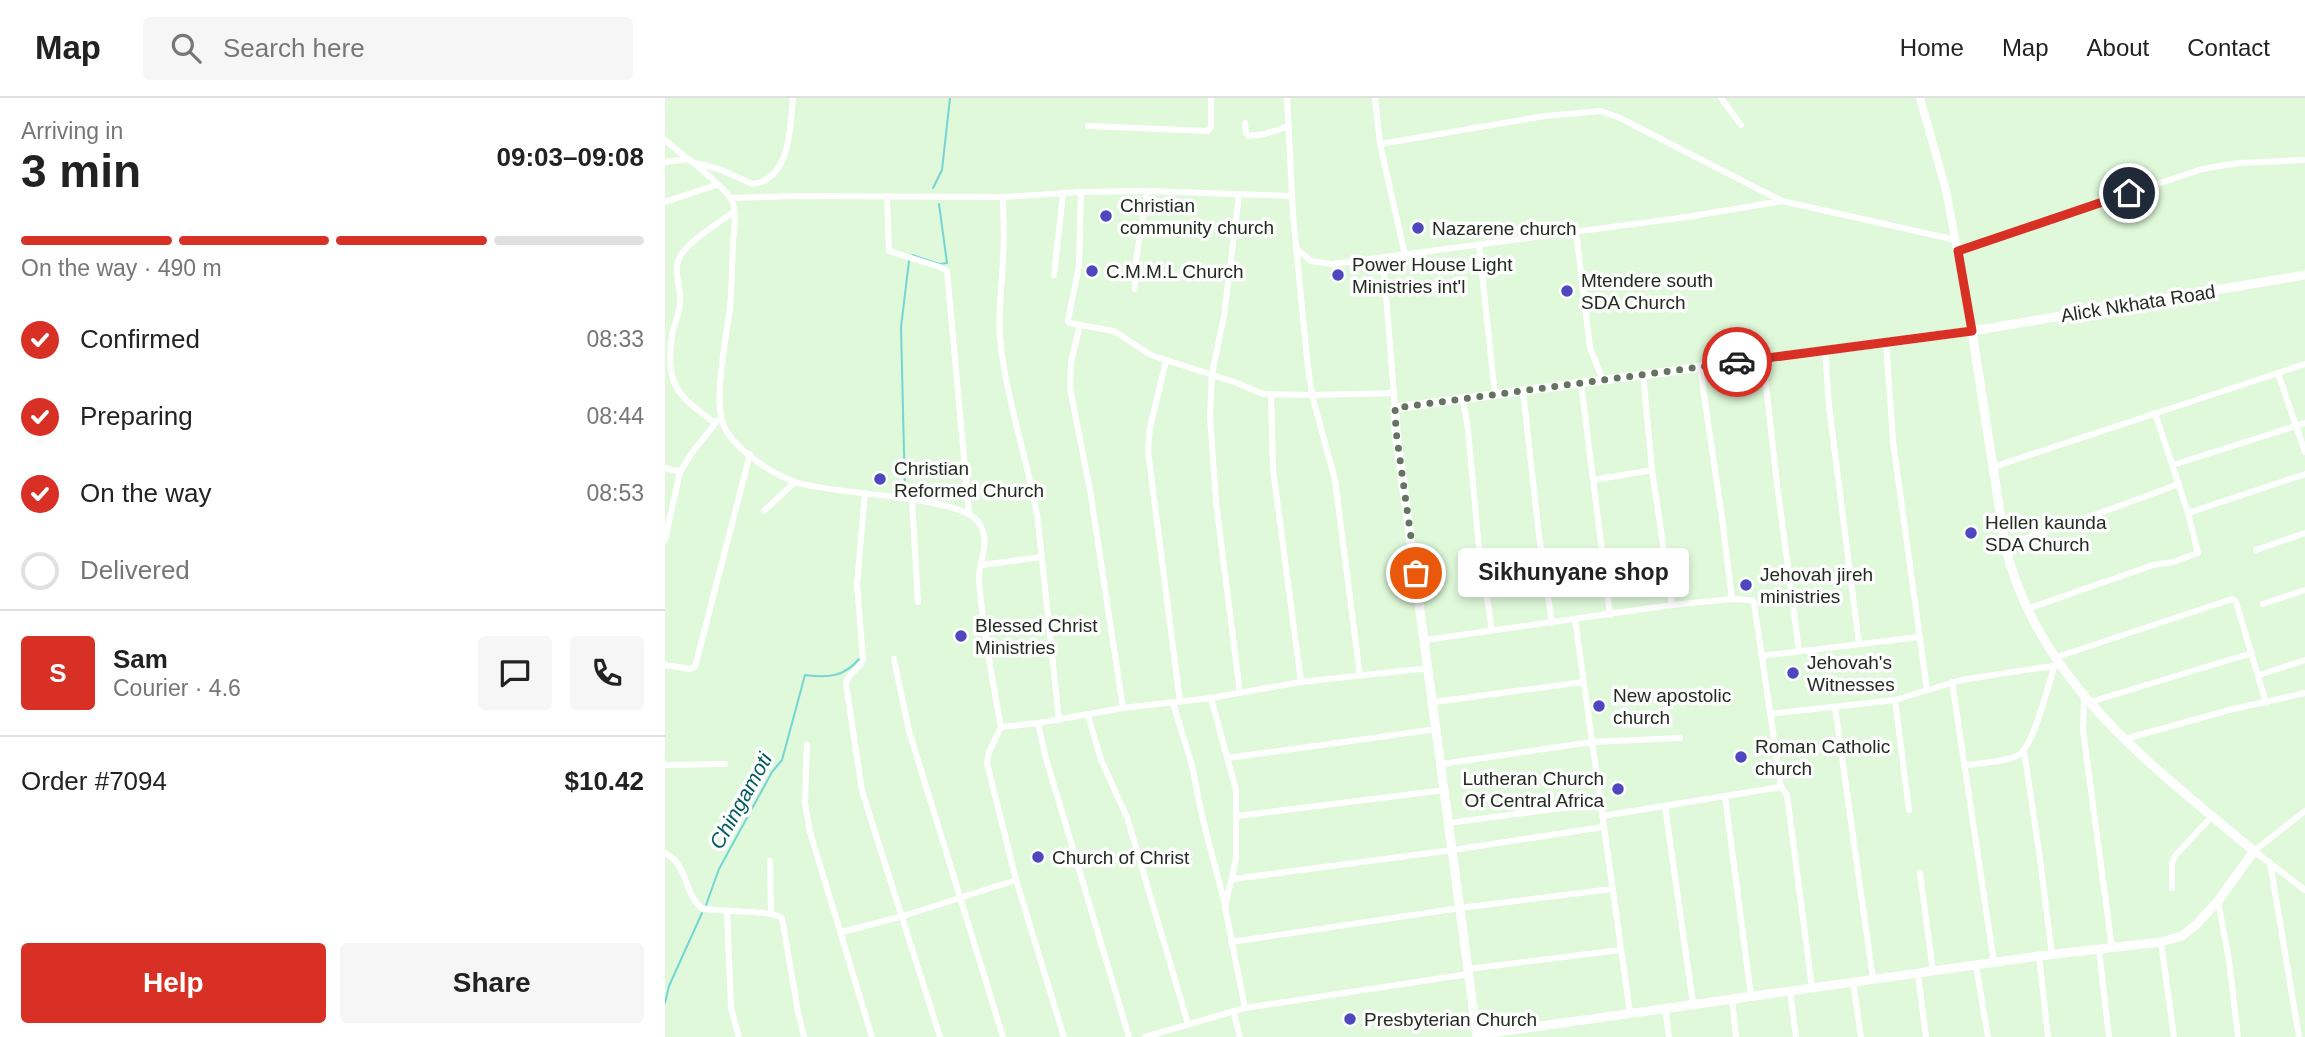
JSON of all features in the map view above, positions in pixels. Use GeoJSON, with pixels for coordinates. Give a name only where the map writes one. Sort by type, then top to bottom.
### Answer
{"type":"FeatureCollection","features":[{"type":"Feature","properties":{"kind":"main road","name":"Alick Nkhata Road"},"geometry":{"type":"LineString","coordinates":[[1395,408],[1972,331],[2305,275]]}},
{"type":"Feature","properties":{"kind":"main road"},"geometry":{"type":"LineString","coordinates":[[1395,408],[1477,1036],[2039,956],[2161,942],[2189,931],[2218,901],[2254,851],[2125,739],[2086,700],[2056,664],[2027,609],[2013,576],[2005,545],[1972,331]]}},
{"type":"Feature","properties":{"kind":"street"},"geometry":{"type":"LineString","coordinates":[[665,162],[691,161],[719,169],[753,184],[766,180],[777,169],[785,154],[793,98]]}},
{"type":"Feature","properties":{"kind":"street"},"geometry":{"type":"LineString","coordinates":[[1088,126],[1207,131],[1210,127],[1211,98]]}},
{"type":"Feature","properties":{"kind":"street"},"geometry":{"type":"LineString","coordinates":[[1287,98],[1296,248],[1312,395],[1335,480],[1360,676]]}},
{"type":"Feature","properties":{"kind":"street"},"geometry":{"type":"LineString","coordinates":[[1374,98],[1405,255]]}},
{"type":"Feature","properties":{"kind":"street"},"geometry":{"type":"LineString","coordinates":[[1721,98],[1741,125]]}},
{"type":"Feature","properties":{"kind":"street"},"geometry":{"type":"LineString","coordinates":[[1920,98],[1943,178],[1972,331]]}},
{"type":"Feature","properties":{"kind":"street"},"geometry":{"type":"LineString","coordinates":[[1381,144],[1545,116],[1601,111],[1620,118],[1782,201],[1956,240]]}},
{"type":"Feature","properties":{"kind":"street"},"geometry":{"type":"LineString","coordinates":[[1245,122],[1249,136],[1289,126]]}},
{"type":"Feature","properties":{"kind":"street"},"geometry":{"type":"LineString","coordinates":[[665,140],[731,198],[733,212],[730,305],[718,419],[680,472],[665,540]]}},
{"type":"Feature","properties":{"kind":"street"},"geometry":{"type":"LineString","coordinates":[[1958,251],[2201,169],[2239,163],[2305,160]]}},
{"type":"Feature","properties":{"kind":"street"},"geometry":{"type":"LineString","coordinates":[[665,202],[716,184]]}},
{"type":"Feature","properties":{"kind":"street"},"geometry":{"type":"LineString","coordinates":[[731,198],[1003,197],[1147,191],[1292,196]]}},
{"type":"Feature","properties":{"kind":"street"},"geometry":{"type":"LineString","coordinates":[[1135,289],[1135,267],[1147,191]]}},
{"type":"Feature","properties":{"kind":"street"},"geometry":{"type":"LineString","coordinates":[[1081,192],[1079,266],[1069,323],[1114,331],[1141,350],[1166,361],[1257,391],[1312,395],[1394,393]]}},
{"type":"Feature","properties":{"kind":"street"},"geometry":{"type":"LineString","coordinates":[[1054,275],[1063,194]]}},
{"type":"Feature","properties":{"kind":"street"},"geometry":{"type":"LineString","coordinates":[[1239,195],[1224,316],[1212,374],[1210,416],[1216,502],[1240,693]]}},
{"type":"Feature","properties":{"kind":"street"},"geometry":{"type":"LineString","coordinates":[[887,197],[889,251],[947,271],[969,513]]}},
{"type":"Feature","properties":{"kind":"street"},"geometry":{"type":"LineString","coordinates":[[1003,197],[1004,253],[999,312],[1001,345],[1012,410],[1034,494],[1059,720]]}},
{"type":"Feature","properties":{"kind":"street"},"geometry":{"type":"LineString","coordinates":[[1296,248],[1306,259],[1332,264],[1576,232],[1782,201]]}},
{"type":"Feature","properties":{"kind":"street"},"geometry":{"type":"LineString","coordinates":[[733,212],[689,246],[677,264],[680,306],[671,340],[670,369],[673,387],[687,403],[718,419],[726,432],[750,454],[795,482],[938,505],[969,513],[979,522],[985,544],[979,577],[983,615],[1001,727],[989,752],[987,763],[1016,880],[1064,1037]]}},
{"type":"Feature","properties":{"kind":"street"},"geometry":{"type":"LineString","coordinates":[[1576,232],[1590,348],[1602,380]]}},
{"type":"Feature","properties":{"kind":"street"},"geometry":{"type":"LineString","coordinates":[[1479,245],[1495,395]]}},
{"type":"Feature","properties":{"kind":"street"},"geometry":{"type":"LineString","coordinates":[[1383,258],[1395,408]]}},
{"type":"Feature","properties":{"kind":"street"},"geometry":{"type":"LineString","coordinates":[[1080,325],[1071,362],[1070,388],[1090,490],[1123,708]]}},
{"type":"Feature","properties":{"kind":"street"},"geometry":{"type":"LineString","coordinates":[[1886,342],[1892,441],[1927,690]]}},
{"type":"Feature","properties":{"kind":"street"},"geometry":{"type":"LineString","coordinates":[[1825,350],[1829,406],[1859,644]]}},
{"type":"Feature","properties":{"kind":"street"},"geometry":{"type":"LineString","coordinates":[[1763,358],[1799,651]]}},
{"type":"Feature","properties":{"kind":"street"},"geometry":{"type":"LineString","coordinates":[[1166,361],[1150,426],[1148,451],[1177,703],[1225,904],[1245,1008]]}},
{"type":"Feature","properties":{"kind":"street"},"geometry":{"type":"LineString","coordinates":[[1993,467],[2305,364]]}},
{"type":"Feature","properties":{"kind":"street"},"geometry":{"type":"LineString","coordinates":[[1700,367],[1732,599]]}},
{"type":"Feature","properties":{"kind":"street"},"geometry":{"type":"LineString","coordinates":[[2279,373],[2305,453]]}},
{"type":"Feature","properties":{"kind":"street"},"geometry":{"type":"LineString","coordinates":[[1643,374],[1652,470],[1672,605]]}},
{"type":"Feature","properties":{"kind":"street"},"geometry":{"type":"LineString","coordinates":[[1581,383],[1609,615]]}},
{"type":"Feature","properties":{"kind":"street"},"geometry":{"type":"LineString","coordinates":[[1523,391],[1552,622]]}},
{"type":"Feature","properties":{"kind":"street"},"geometry":{"type":"LineString","coordinates":[[1271,394],[1273,469],[1301,682]]}},
{"type":"Feature","properties":{"kind":"street"},"geometry":{"type":"LineString","coordinates":[[1464,399],[1478,538],[1492,631]]}},
{"type":"Feature","properties":{"kind":"street"},"geometry":{"type":"LineString","coordinates":[[2027,609],[2153,565],[2195,555],[2199,550],[2155,413]]}},
{"type":"Feature","properties":{"kind":"street"},"geometry":{"type":"LineString","coordinates":[[2173,466],[2305,423]]}},
{"type":"Feature","properties":{"kind":"street"},"geometry":{"type":"LineString","coordinates":[[665,665],[690,669],[695,667],[750,454]]}},
{"type":"Feature","properties":{"kind":"street"},"geometry":{"type":"LineString","coordinates":[[665,468],[680,472]]}},
{"type":"Feature","properties":{"kind":"street"},"geometry":{"type":"LineString","coordinates":[[1593,480],[1652,470]]}},
{"type":"Feature","properties":{"kind":"street"},"geometry":{"type":"LineString","coordinates":[[2188,513],[2305,474]]}},
{"type":"Feature","properties":{"kind":"street"},"geometry":{"type":"LineString","coordinates":[[764,511],[795,482]]}},
{"type":"Feature","properties":{"kind":"street"},"geometry":{"type":"LineString","coordinates":[[2005,545],[2179,484]]}},
{"type":"Feature","properties":{"kind":"street"},"geometry":{"type":"LineString","coordinates":[[865,493],[857,584],[863,660],[846,684],[862,791],[940,1037]]}},
{"type":"Feature","properties":{"kind":"street"},"geometry":{"type":"LineString","coordinates":[[912,501],[918,602]]}},
{"type":"Feature","properties":{"kind":"street"},"geometry":{"type":"LineString","coordinates":[[2256,550],[2305,533]]}},
{"type":"Feature","properties":{"kind":"street"},"geometry":{"type":"LineString","coordinates":[[982,565],[1041,557]]}},
{"type":"Feature","properties":{"kind":"street"},"geometry":{"type":"LineString","coordinates":[[2263,604],[2305,590]]}},
{"type":"Feature","properties":{"kind":"street"},"geometry":{"type":"LineString","coordinates":[[1426,640],[1672,605],[1747,598],[1754,603],[1781,787],[1787,795],[1812,988]]}},
{"type":"Feature","properties":{"kind":"street"},"geometry":{"type":"LineString","coordinates":[[1770,714],[1895,700],[1952,682],[2056,664],[2232,599],[2236,602],[2266,702]]}},
{"type":"Feature","properties":{"kind":"street"},"geometry":{"type":"LineString","coordinates":[[1575,620],[1630,1013]]}},
{"type":"Feature","properties":{"kind":"street"},"geometry":{"type":"LineString","coordinates":[[1762,656],[1919,637]]}},
{"type":"Feature","properties":{"kind":"street"},"geometry":{"type":"LineString","coordinates":[[2112,947],[2083,730],[2086,700],[2252,653]]}},
{"type":"Feature","properties":{"kind":"street"},"geometry":{"type":"LineString","coordinates":[[894,659],[909,731],[1003,1037]]}},
{"type":"Feature","properties":{"kind":"street"},"geometry":{"type":"LineString","coordinates":[[2259,675],[2305,660]]}},
{"type":"Feature","properties":{"kind":"street"},"geometry":{"type":"LineString","coordinates":[[2052,955],[2024,751],[2044,703],[2056,664]]}},
{"type":"Feature","properties":{"kind":"street"},"geometry":{"type":"LineString","coordinates":[[1001,727],[1123,708],[1211,698],[1301,682],[1429,668]]}},
{"type":"Feature","properties":{"kind":"street"},"geometry":{"type":"LineString","coordinates":[[1434,702],[1583,682]]}},
{"type":"Feature","properties":{"kind":"street"},"geometry":{"type":"LineString","coordinates":[[1952,682],[1994,963]]}},
{"type":"Feature","properties":{"kind":"street"},"geometry":{"type":"LineString","coordinates":[[2125,739],[2229,709],[2305,693]]}},
{"type":"Feature","properties":{"kind":"street"},"geometry":{"type":"LineString","coordinates":[[1211,698],[1236,790],[1236,859],[1225,904]]}},
{"type":"Feature","properties":{"kind":"street"},"geometry":{"type":"LineString","coordinates":[[1895,700],[1909,810]]}},
{"type":"Feature","properties":{"kind":"street"},"geometry":{"type":"LineString","coordinates":[[1835,707],[1873,979]]}},
{"type":"Feature","properties":{"kind":"street"},"geometry":{"type":"LineString","coordinates":[[1088,715],[1105,770],[1127,817],[1188,1024]]}},
{"type":"Feature","properties":{"kind":"street"},"geometry":{"type":"LineString","coordinates":[[1038,723],[1045,755],[1129,1037]]}},
{"type":"Feature","properties":{"kind":"street"},"geometry":{"type":"LineString","coordinates":[[1228,758],[1437,730]]}},
{"type":"Feature","properties":{"kind":"street"},"geometry":{"type":"LineString","coordinates":[[1442,764],[1591,743],[1679,738]]}},
{"type":"Feature","properties":{"kind":"street"},"geometry":{"type":"LineString","coordinates":[[807,745],[807,819],[872,1037]]}},
{"type":"Feature","properties":{"kind":"street"},"geometry":{"type":"LineString","coordinates":[[1966,765],[2013,757],[2024,751]]}},
{"type":"Feature","properties":{"kind":"street"},"geometry":{"type":"LineString","coordinates":[[665,765],[725,764]]}},
{"type":"Feature","properties":{"kind":"street"},"geometry":{"type":"LineString","coordinates":[[1602,816],[1781,787]]}},
{"type":"Feature","properties":{"kind":"street"},"geometry":{"type":"LineString","coordinates":[[1237,816],[1445,790]]}},
{"type":"Feature","properties":{"kind":"street"},"geometry":{"type":"LineString","coordinates":[[1725,796],[1751,996]]}},
{"type":"Feature","properties":{"kind":"street"},"geometry":{"type":"LineString","coordinates":[[1449,823],[1600,803]]}},
{"type":"Feature","properties":{"kind":"street"},"geometry":{"type":"LineString","coordinates":[[1665,806],[1693,1004]]}},
{"type":"Feature","properties":{"kind":"street"},"geometry":{"type":"LineString","coordinates":[[2305,811],[2254,851],[2305,890]]}},
{"type":"Feature","properties":{"kind":"street"},"geometry":{"type":"LineString","coordinates":[[2172,888],[2172,863],[2175,856],[2212,816]]}},
{"type":"Feature","properties":{"kind":"street"},"geometry":{"type":"LineString","coordinates":[[1233,879],[1604,827]]}},
{"type":"Feature","properties":{"kind":"street"},"geometry":{"type":"LineString","coordinates":[[665,853],[681,865],[697,905],[701,908],[727,913],[771,914],[782,918],[804,1037]]}},
{"type":"Feature","properties":{"kind":"street"},"geometry":{"type":"LineString","coordinates":[[771,861],[771,914]]}},
{"type":"Feature","properties":{"kind":"street"},"geometry":{"type":"LineString","coordinates":[[2270,862],[2299,1037]]}},
{"type":"Feature","properties":{"kind":"street"},"geometry":{"type":"LineString","coordinates":[[1920,873],[1933,971]]}},
{"type":"Feature","properties":{"kind":"street"},"geometry":{"type":"LineString","coordinates":[[842,932],[903,916],[1016,880]]}},
{"type":"Feature","properties":{"kind":"street"},"geometry":{"type":"LineString","coordinates":[[1231,942],[1460,908],[1612,889]]}},
{"type":"Feature","properties":{"kind":"street"},"geometry":{"type":"LineString","coordinates":[[2218,901],[2238,1037]]}},
{"type":"Feature","properties":{"kind":"street"},"geometry":{"type":"LineString","coordinates":[[727,913],[731,1008],[739,1037]]}},
{"type":"Feature","properties":{"kind":"street"},"geometry":{"type":"LineString","coordinates":[[2161,942],[2174,1037]]}},
{"type":"Feature","properties":{"kind":"street"},"geometry":{"type":"LineString","coordinates":[[2099,949],[2109,1037]]}},
{"type":"Feature","properties":{"kind":"street"},"geometry":{"type":"LineString","coordinates":[[1145,1037],[1245,1008],[1469,971],[1620,950]]}},
{"type":"Feature","properties":{"kind":"street"},"geometry":{"type":"LineString","coordinates":[[2039,956],[2048,1037]]}},
{"type":"Feature","properties":{"kind":"street"},"geometry":{"type":"LineString","coordinates":[[1976,966],[1987,1037]]}},
{"type":"Feature","properties":{"kind":"street"},"geometry":{"type":"LineString","coordinates":[[1918,974],[1926,1037]]}},
{"type":"Feature","properties":{"kind":"street"},"geometry":{"type":"LineString","coordinates":[[1853,982],[1861,1037]]}},
{"type":"Feature","properties":{"kind":"street"},"geometry":{"type":"LineString","coordinates":[[1790,991],[1796,1037]]}},
{"type":"Feature","properties":{"kind":"street"},"geometry":{"type":"LineString","coordinates":[[1732,999],[1736,1037]]}},
{"type":"Feature","properties":{"kind":"street"},"geometry":{"type":"LineString","coordinates":[[1665,1008],[1669,1037]]}},
{"type":"Feature","properties":{"kind":"street"},"geometry":{"type":"LineString","coordinates":[[1233,1011],[1240,1037]]}},
{"type":"Feature","properties":{"kind":"waterway"},"geometry":{"type":"LineString","coordinates":[[933,188],[942,170],[950,98]]}},
{"type":"Feature","properties":{"kind":"waterway","name":"Chingamoti"},"geometry":{"type":"LineString","coordinates":[[912,255],[939,264],[947,263],[939,204]]}},
{"type":"Feature","properties":{"kind":"waterway","name":"Chingamoti"},"geometry":{"type":"LineString","coordinates":[[896,494],[905,494],[901,327],[909,261]]}},
{"type":"Feature","properties":{"kind":"waterway","name":"Chingamoti"},"geometry":{"type":"LineString","coordinates":[[706,905],[719,869],[772,772],[782,760],[805,675],[835,675],[847,670],[859,659]]}},
{"type":"Feature","properties":{"kind":"waterway","name":"Chingamoti"},"geometry":{"type":"LineString","coordinates":[[665,1003],[669,986],[702,913]]}},
{"type":"Feature","properties":{"kind":"way so far"},"geometry":{"type":"LineString","coordinates":[[1416,573],[1395,408],[1737,362]]}},
{"type":"Feature","properties":{"kind":"place","name":"Christian community church"},"geometry":{"type":"Point","coordinates":[1106,216]}},
{"type":"Feature","properties":{"kind":"place","name":"Nazarene church"},"geometry":{"type":"Point","coordinates":[1418,228]}},
{"type":"Feature","properties":{"kind":"place","name":"C.M.M.L Church"},"geometry":{"type":"Point","coordinates":[1092,271]}},
{"type":"Feature","properties":{"kind":"place","name":"Power House Light Ministries int'l"},"geometry":{"type":"Point","coordinates":[1338,275]}},
{"type":"Feature","properties":{"kind":"place","name":"Mtendere south SDA Church"},"geometry":{"type":"Point","coordinates":[1567,291]}},
{"type":"Feature","properties":{"kind":"place","name":"Christian Reformed Church"},"geometry":{"type":"Point","coordinates":[880,479]}},
{"type":"Feature","properties":{"kind":"place","name":"Hellen kaunda SDA Church"},"geometry":{"type":"Point","coordinates":[1971,533]}},
{"type":"Feature","properties":{"kind":"place","name":"Sikhunyane shop"},"geometry":{"type":"Point","coordinates":[1416,573]}},
{"type":"Feature","properties":{"kind":"place","name":"Jehovah jireh ministries"},"geometry":{"type":"Point","coordinates":[1746,585]}},
{"type":"Feature","properties":{"kind":"place","name":"Blessed Christ Ministries"},"geometry":{"type":"Point","coordinates":[961,636]}},
{"type":"Feature","properties":{"kind":"place","name":"Jehovah's Witnesses"},"geometry":{"type":"Point","coordinates":[1793,673]}},
{"type":"Feature","properties":{"kind":"place","name":"New apostolic church"},"geometry":{"type":"Point","coordinates":[1599,706]}},
{"type":"Feature","properties":{"kind":"place","name":"Roman Catholic church"},"geometry":{"type":"Point","coordinates":[1741,757]}},
{"type":"Feature","properties":{"kind":"place","name":"Lutheran Church Of Central Africa"},"geometry":{"type":"Point","coordinates":[1618,789]}},
{"type":"Feature","properties":{"kind":"place","name":"Church of Christ"},"geometry":{"type":"Point","coordinates":[1038,857]}},
{"type":"Feature","properties":{"kind":"place","name":"Presbyterian Church"},"geometry":{"type":"Point","coordinates":[1350,1019]}},
{"type":"Feature","properties":{"kind":"route"},"geometry":{"type":"LineString","coordinates":[[1737,362],[1972,331],[1958,251],[2129,193]]}}]}
